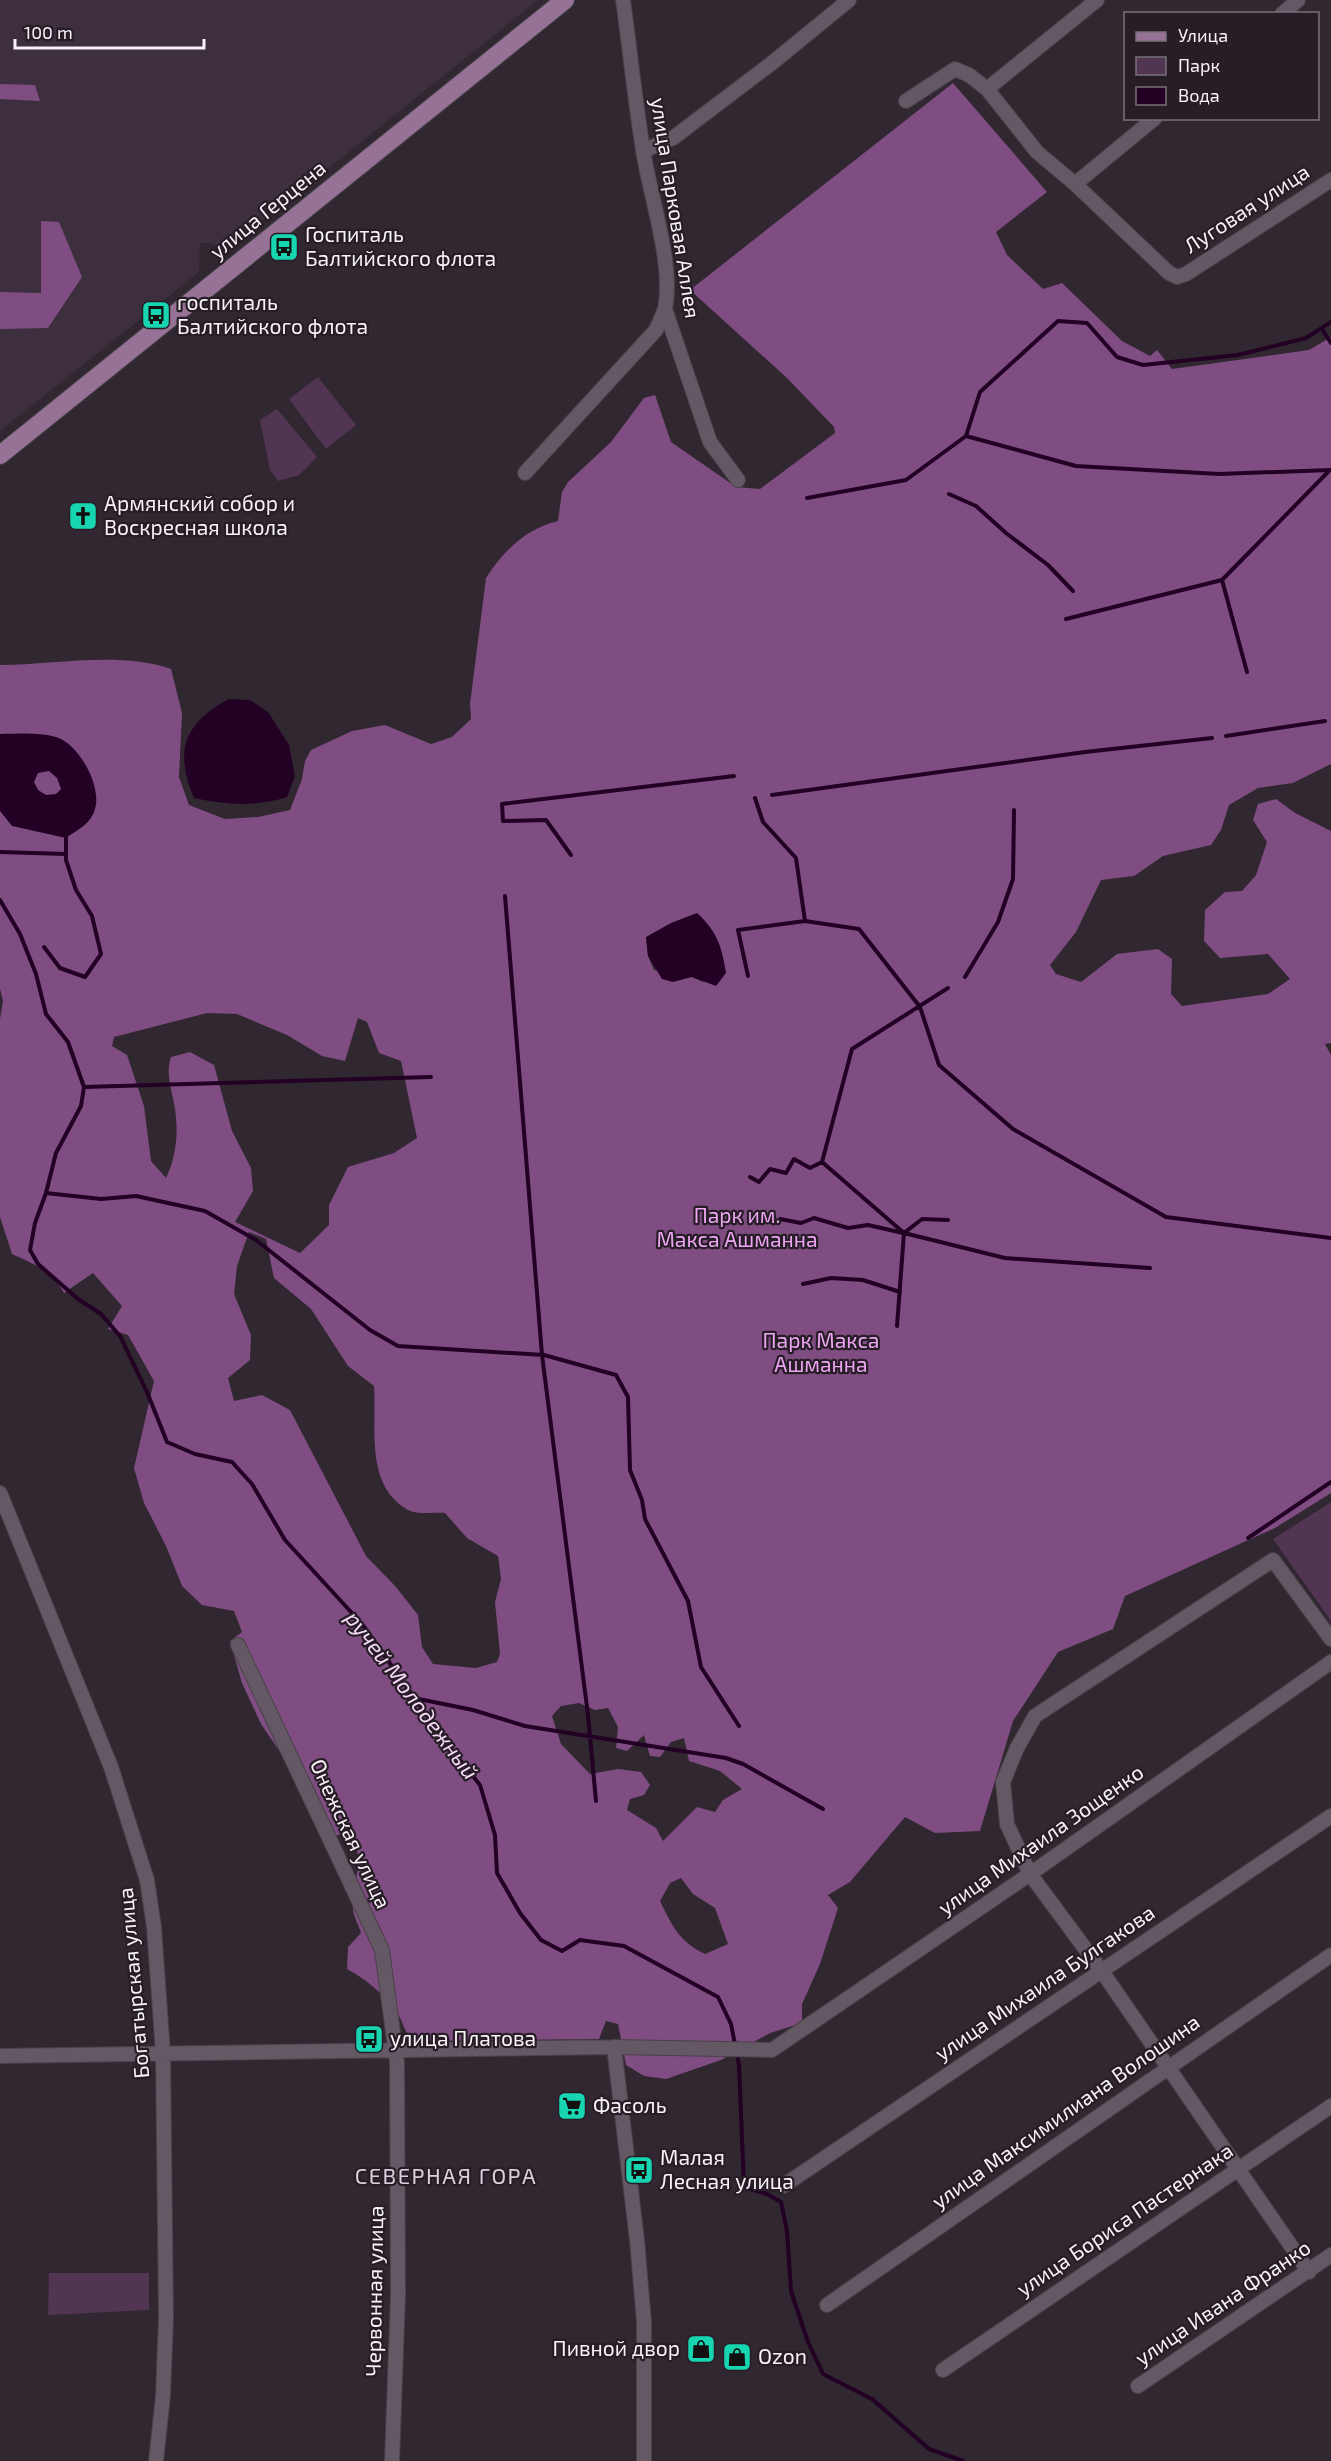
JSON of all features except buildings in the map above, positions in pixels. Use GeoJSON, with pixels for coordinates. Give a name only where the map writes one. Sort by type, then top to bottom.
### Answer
{"type":"FeatureCollection","features":[{"type":"Feature","properties":{"kind":"main road","name":"улица Герцена"},"geometry":{"type":"LineString","coordinates":[[0,455],[565,0]]}},
{"type":"Feature","properties":{"kind":"street","name":"улица Парковая Аллея"},"geometry":{"type":"LineString","coordinates":[[623,0],[643,151],[668,293],[665,309],[710,442],[738,480]]}},
{"type":"Feature","properties":{"kind":"street"},"geometry":{"type":"LineString","coordinates":[[643,151],[673,138],[849,0]]}},
{"type":"Feature","properties":{"kind":"street"},"geometry":{"type":"LineString","coordinates":[[987,89],[1097,0]]}},
{"type":"Feature","properties":{"kind":"street"},"geometry":{"type":"LineString","coordinates":[[1284,12],[1298,0]]}},
{"type":"Feature","properties":{"kind":"street"},"geometry":{"type":"LineString","coordinates":[[906,100],[955,69],[969,75],[987,89],[1038,152],[1075,184],[1153,120]]}},
{"type":"Feature","properties":{"kind":"street","name":"Луговая улица"},"geometry":{"type":"LineString","coordinates":[[1075,184],[1168,273],[1177,276],[1186,274],[1331,180]]}},
{"type":"Feature","properties":{"kind":"street"},"geometry":{"type":"LineString","coordinates":[[525,473],[656,330],[665,309]]}},
{"type":"Feature","properties":{"kind":"street","name":"Богатырская улица"},"geometry":{"type":"LineString","coordinates":[[0,1493],[111,1767],[147,1880],[154,1927],[163,2053],[166,2318],[163,2396],[156,2461]]}},
{"type":"Feature","properties":{"kind":"street"},"geometry":{"type":"LineString","coordinates":[[1309,2272],[1101,1970],[1030,1874],[1007,1824],[1003,1782],[1017,1748],[1035,1716],[1273,1560],[1331,1639]]}},
{"type":"Feature","properties":{"kind":"street","name":"Онежская улица"},"geometry":{"type":"LineString","coordinates":[[238,1645],[382,1950],[397,2049]]}},
{"type":"Feature","properties":{"kind":"street","name":"улица Михаила Зощенко"},"geometry":{"type":"LineString","coordinates":[[614,2047],[772,2050],[1030,1874],[1331,1662]]}},
{"type":"Feature","properties":{"kind":"street","name":"улица Михаила Булгакова"},"geometry":{"type":"LineString","coordinates":[[783,2186],[1331,1816]]}},
{"type":"Feature","properties":{"kind":"street","name":"улица Максимилиана Волошина"},"geometry":{"type":"LineString","coordinates":[[827,2305],[1331,1955]]}},
{"type":"Feature","properties":{"kind":"street"},"geometry":{"type":"LineString","coordinates":[[0,2056],[614,2047],[636,2230],[644,2322],[644,2461]]}},
{"type":"Feature","properties":{"kind":"street","name":"Червонная улица"},"geometry":{"type":"LineString","coordinates":[[392,2461],[398,2295],[397,2049]]}},
{"type":"Feature","properties":{"kind":"street","name":"улица Бориса Пастернака"},"geometry":{"type":"LineString","coordinates":[[943,2370],[1331,2106]]}},
{"type":"Feature","properties":{"kind":"street","name":"улица Ивана Франко"},"geometry":{"type":"LineString","coordinates":[[1138,2386],[1331,2255]]}},
{"type":"Feature","properties":{"kind":"shaded area"},"geometry":{"type":"Polygon","coordinates":[[[0,0],[538,0],[225,251],[212,243],[200,243],[199,272],[0,431],[0,0]]]}},
{"type":"Feature","properties":{"kind":"green space","name":"Парк Макса Ашманна"},"geometry":{"type":"Polygon","coordinates":[[[953,83],[1047,192],[996,232],[1007,255],[1043,289],[1062,283],[1122,341],[1150,356],[1157,350],[1172,369],[1309,350],[1331,337],[1331,764],[1293,783],[1258,788],[1229,805],[1221,830],[1211,845],[1163,856],[1134,876],[1101,880],[1076,932],[1050,965],[1056,974],[1081,982],[1117,954],[1158,949],[1172,959],[1171,994],[1182,1006],[1268,994],[1290,979],[1268,954],[1220,958],[1204,941],[1205,910],[1225,892],[1242,891],[1256,875],[1267,842],[1253,820],[1258,804],[1276,799],[1295,813],[1331,831],[1331,1043],[1325,1044],[1331,1055],[1331,1493],[1275,1528],[1125,1596],[1113,1629],[1058,1652],[1013,1721],[980,1831],[935,1833],[905,1817],[850,1882],[828,1895],[838,1908],[820,1964],[802,2004],[802,2023],[770,2033],[721,2060],[666,2079],[644,2076],[626,2065],[618,2024],[606,2021],[599,2039],[413,2041],[397,2013],[380,1993],[368,1982],[347,1969],[348,1947],[361,1933],[353,1910],[359,1860],[357,1851],[353,1842],[344,1833],[323,1840],[289,1765],[261,1724],[242,1683],[230,1641],[242,1632],[234,1611],[202,1605],[182,1586],[166,1546],[144,1503],[134,1468],[154,1381],[128,1335],[108,1329],[122,1306],[93,1273],[64,1293],[48,1274],[12,1254],[0,1217],[0,1019],[3,1001],[0,989],[0,665],[108,660],[151,664],[171,669],[182,713],[179,777],[189,805],[225,819],[258,817],[290,810],[302,779],[305,761],[311,750],[352,731],[385,725],[431,744],[452,737],[471,719],[470,704],[486,578],[517,542],[536,529],[558,521],[562,492],[568,482],[611,442],[644,398],[655,395],[671,442],[736,487],[760,489],[835,433],[834,427],[787,378],[690,290],[953,83]],[[646,937],[648,956],[654,970],[692,977],[705,983],[646,937]],[[207,1013],[114,1037],[112,1046],[127,1055],[144,1106],[151,1161],[166,1178],[174,1156],[177,1134],[170,1087],[171,1057],[190,1052],[214,1065],[232,1131],[251,1168],[253,1191],[235,1222],[300,1253],[329,1225],[329,1205],[348,1167],[394,1153],[417,1138],[401,1061],[379,1053],[367,1022],[358,1018],[345,1061],[322,1056],[287,1035],[237,1014],[207,1013]],[[249,1232],[237,1266],[234,1294],[251,1335],[250,1360],[228,1378],[234,1401],[262,1395],[290,1410],[366,1556],[396,1587],[418,1615],[422,1647],[433,1664],[476,1668],[497,1662],[500,1654],[495,1602],[501,1579],[498,1556],[467,1538],[445,1513],[412,1512],[394,1499],[379,1471],[374,1437],[374,1386],[348,1366],[311,1309],[274,1278],[266,1239],[249,1232]],[[579,1703],[561,1706],[552,1716],[561,1744],[590,1774],[618,1769],[641,1772],[650,1785],[644,1795],[630,1799],[627,1810],[656,1828],[663,1841],[697,1807],[715,1812],[723,1800],[742,1789],[720,1771],[689,1761],[684,1738],[671,1742],[660,1757],[650,1756],[644,1735],[627,1751],[616,1748],[618,1727],[608,1708],[595,1710],[579,1703]],[[681,1878],[670,1883],[660,1901],[677,1932],[688,1944],[705,1954],[728,1944],[715,1908],[693,1894],[681,1878]]]}},
{"type":"Feature","properties":{"kind":"green space"},"geometry":{"type":"Polygon","coordinates":[[[0,84],[35,85],[40,101],[0,99],[0,84]]]}},
{"type":"Feature","properties":{"kind":"green space"},"geometry":{"type":"Polygon","coordinates":[[[41,221],[59,222],[82,277],[48,328],[0,329],[0,292],[41,293],[41,221]]]}},
{"type":"Feature","properties":{"kind":"green space"},"geometry":{"type":"Polygon","coordinates":[[[318,377],[356,425],[326,449],[289,399],[318,377]]]}},
{"type":"Feature","properties":{"kind":"green space"},"geometry":{"type":"Polygon","coordinates":[[[277,409],[317,457],[299,475],[278,481],[270,470],[260,420],[277,409]]]}},
{"type":"Feature","properties":{"kind":"green space"},"geometry":{"type":"Polygon","coordinates":[[[1331,1502],[1331,1621],[1273,1539],[1331,1502]]]}},
{"type":"Feature","properties":{"kind":"green space"},"geometry":{"type":"Polygon","coordinates":[[[49,2273],[149,2273],[149,2310],[48,2315],[49,2273]]]}},
{"type":"Feature","properties":{"kind":"water"},"geometry":{"type":"Polygon","coordinates":[[[229,699],[250,700],[268,712],[289,745],[295,776],[287,797],[241,804],[194,798],[185,766],[184,752],[187,740],[193,728],[202,718],[229,699]]]}},
{"type":"Feature","properties":{"kind":"water"},"geometry":{"type":"Polygon","coordinates":[[[0,734],[43,734],[65,741],[80,757],[92,778],[96,800],[93,814],[83,826],[66,838],[12,826],[0,811],[0,734]],[[49,771],[38,773],[34,782],[38,790],[46,795],[56,794],[61,789],[57,778],[49,771]]]}},
{"type":"Feature","properties":{"kind":"water"},"geometry":{"type":"Polygon","coordinates":[[[697,913],[714,933],[723,955],[726,973],[716,986],[692,977],[673,982],[662,979],[648,956],[646,937],[671,923],[697,913]]]}},
{"type":"Feature","properties":{"kind":"waterway"},"geometry":{"type":"LineString","coordinates":[[807,498],[906,480],[966,436],[980,392],[1058,321],[1087,323],[1117,357],[1143,365],[1238,355],[1306,338],[1331,322]]}},
{"type":"Feature","properties":{"kind":"waterway"},"geometry":{"type":"LineString","coordinates":[[1322,329],[1331,343]]}},
{"type":"Feature","properties":{"kind":"waterway"},"geometry":{"type":"LineString","coordinates":[[966,436],[1076,466],[1219,474],[1331,470]]}},
{"type":"Feature","properties":{"kind":"waterway"},"geometry":{"type":"LineString","coordinates":[[1066,619],[1222,580],[1330,470]]}},
{"type":"Feature","properties":{"kind":"waterway"},"geometry":{"type":"LineString","coordinates":[[949,494],[976,506],[1006,533],[1048,565],[1073,591]]}},
{"type":"Feature","properties":{"kind":"waterway"},"geometry":{"type":"LineString","coordinates":[[1222,580],[1247,672]]}},
{"type":"Feature","properties":{"kind":"waterway"},"geometry":{"type":"LineString","coordinates":[[1226,736],[1325,721]]}},
{"type":"Feature","properties":{"kind":"waterway"},"geometry":{"type":"LineString","coordinates":[[772,795],[1085,752],[1212,738]]}},
{"type":"Feature","properties":{"kind":"waterway"},"geometry":{"type":"LineString","coordinates":[[571,855],[546,820],[503,821],[502,804],[734,776]]}},
{"type":"Feature","properties":{"kind":"waterway"},"geometry":{"type":"LineString","coordinates":[[755,798],[763,822],[796,858],[805,921],[859,929],[920,1007],[939,1065],[1013,1129],[1166,1217],[1331,1238]]}},
{"type":"Feature","properties":{"kind":"waterway"},"geometry":{"type":"LineString","coordinates":[[965,977],[998,922],[1013,879],[1014,810]]}},
{"type":"Feature","properties":{"kind":"waterway"},"geometry":{"type":"LineString","coordinates":[[44,947],[60,968],[85,977],[101,954],[92,916],[76,890],[66,860],[66,838]]}},
{"type":"Feature","properties":{"kind":"waterway"},"geometry":{"type":"LineString","coordinates":[[0,852],[66,854]]}},
{"type":"Feature","properties":{"kind":"waterway"},"geometry":{"type":"LineString","coordinates":[[505,896],[542,1355],[588,1715],[596,1801]]}},
{"type":"Feature","properties":{"kind":"waterway","name":"ручей Молодежный"},"geometry":{"type":"LineString","coordinates":[[0,900],[20,934],[36,974],[46,1014],[68,1042],[84,1087],[81,1106],[56,1153],[46,1193],[35,1223],[30,1250],[38,1264],[78,1299],[101,1314],[120,1336],[147,1392],[167,1442],[195,1454],[232,1462],[252,1484],[285,1540],[362,1624],[445,1741],[480,1785],[495,1835],[497,1873],[520,1913],[541,1940],[562,1951],[580,1940],[624,1946],[718,1997],[731,2024],[739,2065],[744,2187],[767,2194],[781,2202],[787,2231],[791,2291],[808,2342],[823,2374],[872,2399],[929,2449],[963,2461]]}},
{"type":"Feature","properties":{"kind":"waterway"},"geometry":{"type":"LineString","coordinates":[[748,976],[738,930],[805,921]]}},
{"type":"Feature","properties":{"kind":"waterway"},"geometry":{"type":"LineString","coordinates":[[948,988],[852,1049],[822,1162],[904,1233],[1005,1258],[1150,1268]]}},
{"type":"Feature","properties":{"kind":"waterway"},"geometry":{"type":"LineString","coordinates":[[84,1087],[431,1077]]}},
{"type":"Feature","properties":{"kind":"waterway"},"geometry":{"type":"LineString","coordinates":[[750,1177],[759,1182],[770,1169],[786,1173],[794,1159],[810,1168],[822,1162]]}},
{"type":"Feature","properties":{"kind":"waterway"},"geometry":{"type":"LineString","coordinates":[[46,1193],[101,1199],[136,1196],[205,1211],[256,1240],[370,1330],[398,1346],[544,1355],[616,1375],[628,1397],[630,1470],[642,1500],[645,1519],[688,1601],[701,1667],[739,1726]]}},
{"type":"Feature","properties":{"kind":"waterway"},"geometry":{"type":"LineString","coordinates":[[780,1219],[801,1223],[814,1218],[848,1228],[868,1225],[903,1233]]}},
{"type":"Feature","properties":{"kind":"waterway"},"geometry":{"type":"LineString","coordinates":[[897,1326],[904,1233],[922,1219],[948,1220]]}},
{"type":"Feature","properties":{"kind":"waterway"},"geometry":{"type":"LineString","coordinates":[[803,1284],[831,1278],[863,1280],[900,1292]]}},
{"type":"Feature","properties":{"kind":"waterway"},"geometry":{"type":"LineString","coordinates":[[1248,1538],[1331,1482]]}},
{"type":"Feature","properties":{"kind":"waterway"},"geometry":{"type":"LineString","coordinates":[[414,1698],[473,1710],[525,1726],[726,1758],[743,1764],[823,1809]]}},
{"type":"Feature","properties":{"kind":"place","name":"Госпиталь Балтийского флота"},"geometry":{"type":"Point","coordinates":[284,247]}},
{"type":"Feature","properties":{"kind":"place","name":"госпиталь Балтийского флота"},"geometry":{"type":"Point","coordinates":[156,315]}},
{"type":"Feature","properties":{"kind":"place","name":"Армянский собор и Воскресная школа"},"geometry":{"type":"Point","coordinates":[83,516]}},
{"type":"Feature","properties":{"kind":"place","name":"улица Платова"},"geometry":{"type":"Point","coordinates":[369,2039]}},
{"type":"Feature","properties":{"kind":"place","name":"Фасоль"},"geometry":{"type":"Point","coordinates":[572,2106]}},
{"type":"Feature","properties":{"kind":"place","name":"Малая Лесная улица"},"geometry":{"type":"Point","coordinates":[639,2170]}},
{"type":"Feature","properties":{"kind":"place","name":"Пивной двор"},"geometry":{"type":"Point","coordinates":[701,2349]}},
{"type":"Feature","properties":{"kind":"place","name":"Ozon"},"geometry":{"type":"Point","coordinates":[737,2357]}},
{"type":"Feature","properties":{"kind":"district","name":"СЕВЕРНАЯ ГОРА"},"geometry":{"type":"Point","coordinates":[446,2176]}},
{"type":"Feature","properties":{"kind":"park label","name":"Парк им. Макса Ашманна"},"geometry":{"type":"Point","coordinates":[737,1228]}}]}
